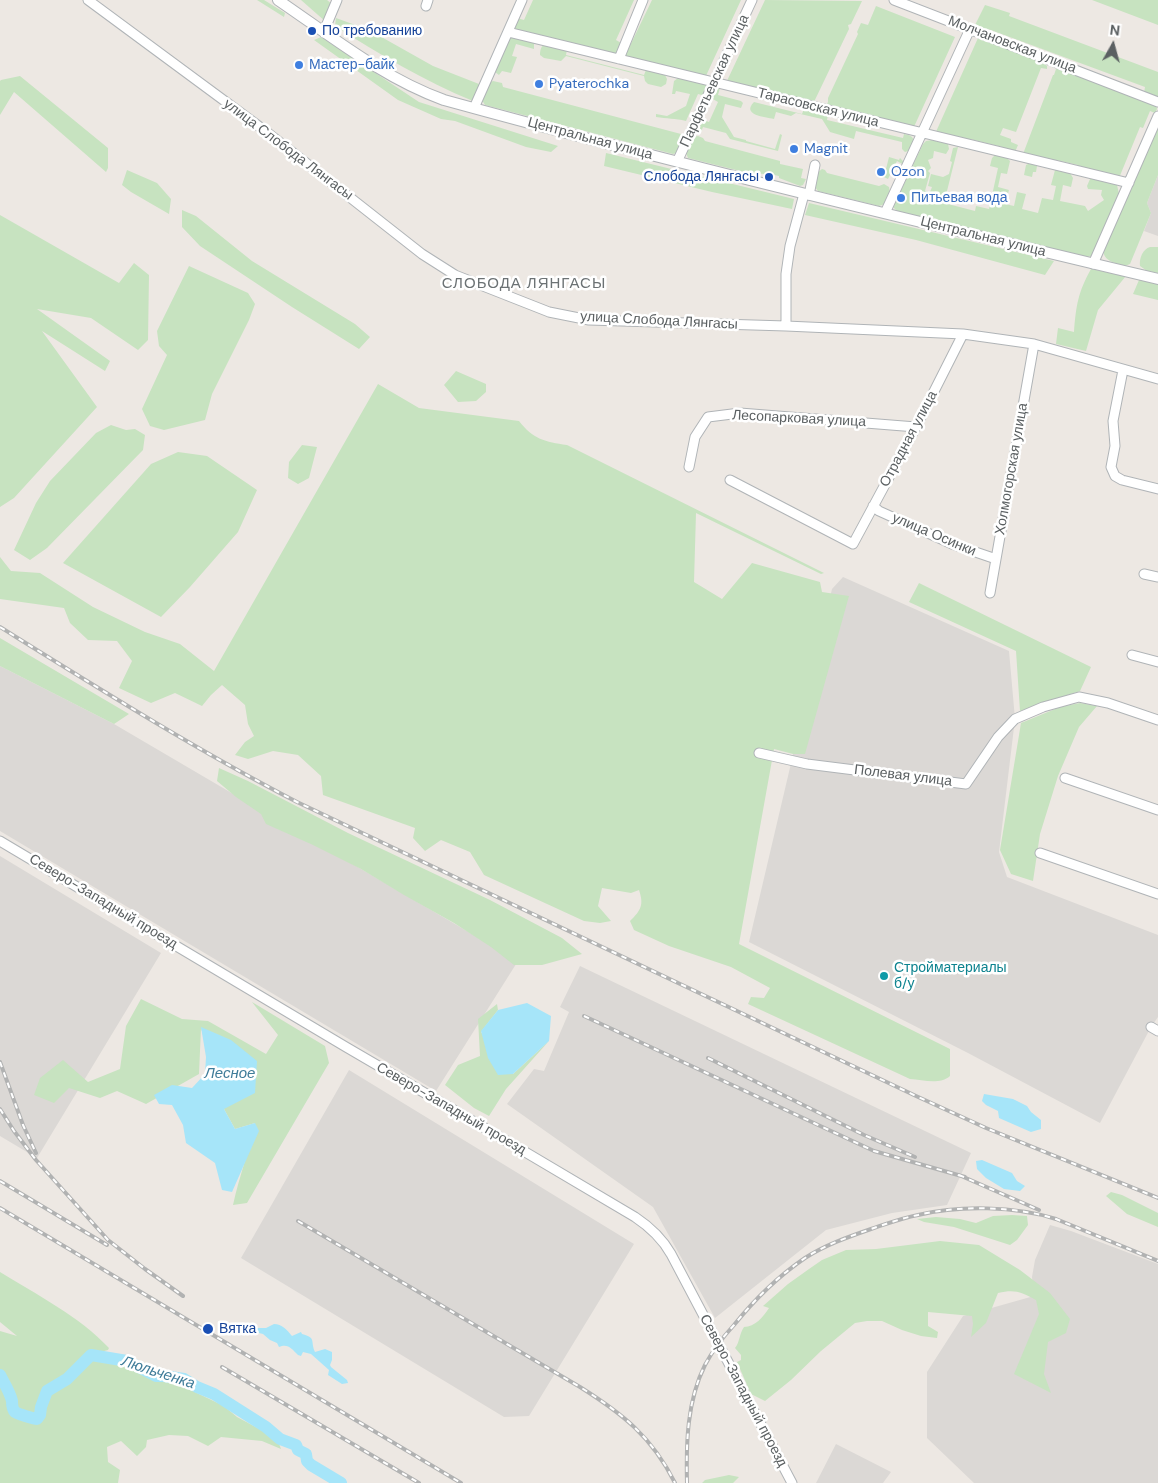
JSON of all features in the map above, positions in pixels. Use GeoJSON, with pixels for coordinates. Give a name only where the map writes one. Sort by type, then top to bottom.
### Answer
{"type":"FeatureCollection","features":[{"type":"Feature","properties":{"kind":"street","name":"улица Слобода Лянгасы"},"geometry":{"type":"LineString","coordinates":[[88,0],[268,133],[422,254],[455,275],[549,312],[589,320],[963,334],[1034,344],[1085,360],[1158,379]]}},
{"type":"Feature","properties":{"kind":"street","name":"Центральная улица"},"geometry":{"type":"LineString","coordinates":[[278,0],[371,63],[410,86],[444,100],[807,195],[1158,279]]}},
{"type":"Feature","properties":{"kind":"street"},"geometry":{"type":"LineString","coordinates":[[324,31],[337,0]]}},
{"type":"Feature","properties":{"kind":"street"},"geometry":{"type":"LineString","coordinates":[[474,108],[522,0]]}},
{"type":"Feature","properties":{"kind":"street"},"geometry":{"type":"LineString","coordinates":[[619,59],[643,0]]}},
{"type":"Feature","properties":{"kind":"street","name":"Парфетьевская улица"},"geometry":{"type":"LineString","coordinates":[[677,162],[752,0]]}},
{"type":"Feature","properties":{"kind":"street","name":"Молчановская улица"},"geometry":{"type":"LineString","coordinates":[[894,0],[1158,102]]}},
{"type":"Feature","properties":{"kind":"street"},"geometry":{"type":"LineString","coordinates":[[885,213],[970,29]]}},
{"type":"Feature","properties":{"kind":"street","name":"Тарасовская улица"},"geometry":{"type":"LineString","coordinates":[[508,32],[1128,184]]}},
{"type":"Feature","properties":{"kind":"street"},"geometry":{"type":"LineString","coordinates":[[1093,264],[1158,116]]}},
{"type":"Feature","properties":{"kind":"street"},"geometry":{"type":"LineString","coordinates":[[786,326],[787,264],[790,246],[815,165]]}},
{"type":"Feature","properties":{"kind":"street","name":"Отрадная улица"},"geometry":{"type":"LineString","coordinates":[[730,480],[853,544],[916,427],[963,334]]}},
{"type":"Feature","properties":{"kind":"street","name":"Холмогорская улица"},"geometry":{"type":"LineString","coordinates":[[990,593],[1034,344]]}},
{"type":"Feature","properties":{"kind":"street"},"geometry":{"type":"LineString","coordinates":[[1124,370],[1112,422],[1114,446],[1111,467],[1115,476],[1122,480],[1158,489]]}},
{"type":"Feature","properties":{"kind":"street","name":"Лесопарковая улица"},"geometry":{"type":"LineString","coordinates":[[689,467],[695,437],[708,417],[740,413],[916,427]]}},
{"type":"Feature","properties":{"kind":"street","name":"улица Осинки"},"geometry":{"type":"LineString","coordinates":[[873,506],[879,511],[952,544],[996,559]]}},
{"type":"Feature","properties":{"kind":"street"},"geometry":{"type":"LineString","coordinates":[[1144,574],[1158,578]]}},
{"type":"Feature","properties":{"kind":"street"},"geometry":{"type":"LineString","coordinates":[[1132,655],[1158,662]]}},
{"type":"Feature","properties":{"kind":"street","name":"Полевая улица"},"geometry":{"type":"LineString","coordinates":[[759,753],[807,764],[966,784],[998,737],[1015,719],[1043,707],[1079,697],[1108,703],[1158,720]]}},
{"type":"Feature","properties":{"kind":"street"},"geometry":{"type":"LineString","coordinates":[[1065,778],[1158,810]]}},
{"type":"Feature","properties":{"kind":"street","name":"Северо-Западный проезд"},"geometry":{"type":"LineString","coordinates":[[0,841],[346,1047],[484,1126],[649,1226],[666,1245],[792,1483]]}},
{"type":"Feature","properties":{"kind":"street"},"geometry":{"type":"LineString","coordinates":[[1040,853],[1158,894]]}},
{"type":"Feature","properties":{"kind":"shaded area"},"geometry":{"type":"Polygon","coordinates":[[[1158,175],[1158,236],[1144,231],[1151,213],[1147,203],[1158,175]]]}},
{"type":"Feature","properties":{"kind":"shaded area"},"geometry":{"type":"Polygon","coordinates":[[[843,577],[1009,651],[1015,719],[999,852],[1007,877],[1158,935],[1158,1017],[1100,1123],[968,1053],[749,942],[832,589],[843,577]]]}},
{"type":"Feature","properties":{"kind":"shaded area"},"geometry":{"type":"Polygon","coordinates":[[[0,666],[114,724],[518,961],[436,1091],[0,831],[0,666]]]}},
{"type":"Feature","properties":{"kind":"shaded area"},"geometry":{"type":"Polygon","coordinates":[[[0,856],[161,953],[37,1158],[0,1136],[0,856]]]}},
{"type":"Feature","properties":{"kind":"shaded area"},"geometry":{"type":"Polygon","coordinates":[[[580,966],[971,1153],[947,1205],[892,1213],[826,1230],[715,1318],[653,1207],[507,1104],[534,1069],[544,1071],[569,1012],[560,1007],[580,966]]]}},
{"type":"Feature","properties":{"kind":"shaded area"},"geometry":{"type":"Polygon","coordinates":[[[349,1070],[634,1244],[529,1416],[504,1417],[241,1258],[349,1070]]]}},
{"type":"Feature","properties":{"kind":"shaded area"},"geometry":{"type":"Polygon","coordinates":[[[1050,1225],[1158,1264],[1158,1483],[974,1483],[927,1438],[927,1372],[963,1316],[1034,1296],[1032,1277],[1035,1260],[1050,1225]]]}},
{"type":"Feature","properties":{"kind":"shaded area"},"geometry":{"type":"Polygon","coordinates":[[[836,1444],[891,1472],[883,1483],[816,1483],[836,1444]]]}},
{"type":"Feature","properties":{"kind":"green space"},"geometry":{"type":"Polygon","coordinates":[[[257,0],[264,0],[285,13],[284,17],[257,0]]]}},
{"type":"Feature","properties":{"kind":"green space"},"geometry":{"type":"Polygon","coordinates":[[[301,0],[327,0],[332,4],[326,22],[301,0]]]}},
{"type":"Feature","properties":{"kind":"green space"},"geometry":{"type":"Polygon","coordinates":[[[533,0],[634,0],[616,40],[623,44],[617,55],[515,29],[517,18],[524,20],[533,0]]]}},
{"type":"Feature","properties":{"kind":"green space"},"geometry":{"type":"Polygon","coordinates":[[[652,0],[741,0],[705,78],[628,59],[625,56],[652,0]]]}},
{"type":"Feature","properties":{"kind":"green space"},"geometry":{"type":"Polygon","coordinates":[[[765,0],[862,1],[851,24],[848,25],[849,29],[813,104],[726,83],[765,0]]]}},
{"type":"Feature","properties":{"kind":"green space"},"geometry":{"type":"Polygon","coordinates":[[[1092,0],[1158,0],[1158,25],[1092,0]]]}},
{"type":"Feature","properties":{"kind":"green space"},"geometry":{"type":"Polygon","coordinates":[[[985,5],[1010,13],[1009,16],[1158,72],[1158,98],[1144,93],[1145,87],[988,29],[986,34],[973,29],[985,5]]]}},
{"type":"Feature","properties":{"kind":"green space"},"geometry":{"type":"Polygon","coordinates":[[[876,6],[955,37],[913,129],[826,106],[858,34],[861,23],[868,25],[876,6]]]}},
{"type":"Feature","properties":{"kind":"green space"},"geometry":{"type":"Polygon","coordinates":[[[336,18],[369,30],[433,66],[479,84],[473,101],[419,76],[368,47],[335,26],[336,18]]]}},
{"type":"Feature","properties":{"kind":"green space"},"geometry":{"type":"Polygon","coordinates":[[[511,36],[534,42],[534,49],[516,44],[512,56],[517,57],[511,73],[502,71],[499,75],[495,72],[511,36]]]}},
{"type":"Feature","properties":{"kind":"green space"},"geometry":{"type":"Polygon","coordinates":[[[321,37],[419,102],[558,146],[551,152],[526,147],[455,121],[441,119],[398,100],[314,40],[321,37]]]}},
{"type":"Feature","properties":{"kind":"green space"},"geometry":{"type":"Polygon","coordinates":[[[978,38],[1043,62],[1047,66],[1047,69],[1041,68],[1016,132],[1003,128],[1000,135],[1011,139],[1011,142],[1018,145],[1015,152],[1001,151],[1002,147],[970,139],[969,142],[935,134],[978,38]]]}},
{"type":"Feature","properties":{"kind":"green space"},"geometry":{"type":"Polygon","coordinates":[[[544,45],[567,50],[566,55],[644,75],[646,70],[665,75],[667,79],[666,84],[661,87],[648,84],[644,76],[566,56],[561,61],[544,58],[540,55],[544,45]]]}},
{"type":"Feature","properties":{"kind":"green space"},"geometry":{"type":"Polygon","coordinates":[[[1060,68],[1156,105],[1155,113],[1150,111],[1143,128],[1140,127],[1119,178],[1078,169],[1078,165],[1056,160],[1055,164],[1023,154],[1053,75],[1056,69],[1060,68]]]}},
{"type":"Feature","properties":{"kind":"green space"},"geometry":{"type":"Polygon","coordinates":[[[20,76],[108,148],[108,168],[106,172],[14,92],[0,115],[0,81],[20,76]]]}},
{"type":"Feature","properties":{"kind":"green space"},"geometry":{"type":"Polygon","coordinates":[[[678,78],[706,85],[705,96],[698,94],[686,121],[656,117],[656,114],[667,116],[686,106],[690,94],[676,91],[675,94],[672,94],[674,81],[678,78]]]}},
{"type":"Feature","properties":{"kind":"green space"},"geometry":{"type":"Polygon","coordinates":[[[493,81],[502,83],[503,87],[681,134],[684,138],[677,153],[673,154],[485,105],[482,100],[489,83],[493,81]]]}},
{"type":"Feature","properties":{"kind":"green space"},"geometry":{"type":"Polygon","coordinates":[[[720,88],[718,95],[743,103],[741,108],[725,104],[722,117],[734,137],[775,149],[780,134],[782,135],[778,151],[730,139],[726,133],[703,127],[701,132],[697,128],[701,119],[709,122],[718,102],[711,98],[715,90],[720,88]]]}},
{"type":"Feature","properties":{"kind":"green space"},"geometry":{"type":"Polygon","coordinates":[[[754,102],[802,114],[804,109],[828,115],[827,120],[903,138],[904,134],[906,134],[912,137],[914,141],[911,150],[905,152],[902,149],[902,142],[856,131],[854,139],[830,132],[822,119],[796,113],[791,116],[776,112],[774,119],[756,115],[750,110],[754,102]]]}},
{"type":"Feature","properties":{"kind":"green space"},"geometry":{"type":"Polygon","coordinates":[[[1158,122],[1158,175],[1147,203],[1151,213],[1130,264],[1125,266],[1108,260],[1103,250],[1158,122]]]}},
{"type":"Feature","properties":{"kind":"green space"},"geometry":{"type":"Polygon","coordinates":[[[698,136],[705,141],[780,161],[780,164],[803,169],[801,178],[806,179],[803,185],[800,186],[779,178],[779,176],[765,173],[748,173],[688,158],[686,153],[693,137],[698,136]]]}},
{"type":"Feature","properties":{"kind":"green space"},"geometry":{"type":"Polygon","coordinates":[[[932,140],[948,144],[949,149],[946,154],[934,151],[933,158],[928,160],[931,168],[928,171],[930,173],[925,191],[930,192],[932,187],[928,186],[931,174],[943,177],[949,174],[953,148],[958,147],[944,203],[975,211],[976,206],[989,209],[998,168],[990,166],[995,155],[1007,158],[1010,161],[1007,174],[1001,173],[998,187],[1009,190],[1005,204],[1014,206],[1017,192],[1026,194],[1022,209],[1038,213],[1042,198],[1053,200],[1056,186],[1051,185],[1055,170],[1070,173],[1073,178],[1071,187],[1063,185],[1060,201],[1085,206],[1088,211],[1104,200],[1101,195],[1102,190],[1088,189],[1087,186],[1090,179],[1094,178],[1117,185],[1119,194],[1094,254],[1085,257],[898,212],[893,207],[923,144],[926,141],[932,140]]]}},
{"type":"Feature","properties":{"kind":"green space"},"geometry":{"type":"Polygon","coordinates":[[[606,153],[794,199],[792,209],[604,166],[606,153]]]}},
{"type":"Feature","properties":{"kind":"green space"},"geometry":{"type":"Polygon","coordinates":[[[889,157],[899,160],[900,158],[904,165],[897,161],[888,179],[884,177],[889,157]]]}},
{"type":"Feature","properties":{"kind":"green space"},"geometry":{"type":"Polygon","coordinates":[[[1030,163],[1037,166],[1036,172],[1033,172],[1032,177],[1024,175],[1026,165],[1030,163]]]}},
{"type":"Feature","properties":{"kind":"green space"},"geometry":{"type":"Polygon","coordinates":[[[822,169],[827,173],[879,186],[884,184],[889,187],[890,193],[885,204],[879,206],[818,191],[815,187],[817,173],[822,169]]]}},
{"type":"Feature","properties":{"kind":"green space"},"geometry":{"type":"Polygon","coordinates":[[[127,170],[157,183],[171,199],[169,214],[122,185],[127,170]]]}},
{"type":"Feature","properties":{"kind":"green space"},"geometry":{"type":"Polygon","coordinates":[[[809,203],[1054,261],[1045,275],[916,240],[805,215],[809,203]]]}},
{"type":"Feature","properties":{"kind":"green space"},"geometry":{"type":"Polygon","coordinates":[[[182,210],[196,216],[252,261],[355,324],[370,337],[359,349],[200,246],[182,227],[182,210]]]}},
{"type":"Feature","properties":{"kind":"green space"},"geometry":{"type":"Polygon","coordinates":[[[0,215],[119,283],[134,263],[149,275],[148,340],[138,350],[91,318],[37,309],[110,361],[105,371],[42,331],[97,407],[14,498],[0,507],[0,215]]]}},
{"type":"Feature","properties":{"kind":"green space"},"geometry":{"type":"Polygon","coordinates":[[[1150,247],[1158,247],[1158,273],[1147,271],[1140,266],[1142,254],[1150,247]]]}},
{"type":"Feature","properties":{"kind":"green space"},"geometry":{"type":"Polygon","coordinates":[[[189,266],[248,293],[255,304],[212,394],[205,420],[164,430],[150,426],[142,409],[167,355],[159,346],[157,331],[189,266]]]}},
{"type":"Feature","properties":{"kind":"green space"},"geometry":{"type":"Polygon","coordinates":[[[1091,269],[1126,276],[1098,310],[1086,351],[1056,344],[1058,328],[1074,332],[1078,299],[1091,269]]]}},
{"type":"Feature","properties":{"kind":"green space"},"geometry":{"type":"Polygon","coordinates":[[[1139,280],[1158,284],[1158,300],[1133,294],[1139,280]]]}},
{"type":"Feature","properties":{"kind":"green space"},"geometry":{"type":"Polygon","coordinates":[[[456,371],[486,384],[486,392],[476,401],[458,402],[444,385],[456,371]]]}},
{"type":"Feature","properties":{"kind":"green space"},"geometry":{"type":"Polygon","coordinates":[[[378,384],[419,408],[519,421],[529,432],[540,439],[567,445],[824,573],[821,574],[696,513],[694,582],[722,599],[752,563],[820,582],[822,592],[849,596],[805,754],[793,754],[774,749],[739,944],[950,1049],[950,1076],[936,1081],[910,1079],[748,1004],[751,997],[764,998],[770,988],[731,967],[669,946],[634,930],[630,921],[637,914],[641,904],[639,890],[631,893],[602,888],[598,906],[611,921],[600,923],[584,921],[484,875],[470,852],[441,840],[425,851],[413,838],[415,828],[323,795],[321,776],[298,755],[273,751],[248,759],[235,755],[245,742],[254,736],[248,724],[245,705],[222,685],[202,706],[175,693],[151,703],[119,688],[132,661],[117,641],[88,640],[70,623],[64,608],[0,599],[0,557],[11,571],[40,573],[93,607],[145,632],[180,644],[214,671],[378,384]]]}},
{"type":"Feature","properties":{"kind":"green space"},"geometry":{"type":"Polygon","coordinates":[[[111,425],[126,430],[135,429],[145,435],[143,450],[47,548],[30,560],[14,550],[36,503],[50,481],[96,433],[111,425]]]}},
{"type":"Feature","properties":{"kind":"green space"},"geometry":{"type":"Polygon","coordinates":[[[302,445],[317,447],[309,478],[298,484],[288,478],[289,462],[302,445]]]}},
{"type":"Feature","properties":{"kind":"green space"},"geometry":{"type":"Polygon","coordinates":[[[178,452],[207,456],[257,490],[238,532],[161,617],[63,563],[151,464],[178,452]]]}},
{"type":"Feature","properties":{"kind":"green space"},"geometry":{"type":"Polygon","coordinates":[[[919,583],[1091,667],[1080,691],[1020,711],[1016,651],[909,602],[919,583]]]}},
{"type":"Feature","properties":{"kind":"green space"},"geometry":{"type":"Polygon","coordinates":[[[0,638],[129,714],[114,724],[0,666],[0,638]]]}},
{"type":"Feature","properties":{"kind":"green space"},"geometry":{"type":"Polygon","coordinates":[[[1080,703],[1097,706],[1079,727],[1058,776],[1040,834],[1033,881],[1011,874],[1000,850],[1021,723],[1060,707],[1080,703]]]}},
{"type":"Feature","properties":{"kind":"green space"},"geometry":{"type":"Polygon","coordinates":[[[219,768],[348,833],[490,900],[562,938],[582,954],[542,965],[514,965],[491,947],[454,923],[361,869],[266,824],[261,814],[217,781],[219,768]]]}},
{"type":"Feature","properties":{"kind":"green space"},"geometry":{"type":"Polygon","coordinates":[[[141,999],[182,1019],[208,1021],[266,1054],[278,1035],[252,1002],[325,1046],[329,1063],[247,1203],[233,1205],[255,1123],[235,1129],[224,1109],[201,1028],[199,1074],[146,1104],[117,1091],[100,1098],[69,1088],[54,1103],[34,1095],[40,1078],[63,1060],[88,1082],[120,1069],[126,1026],[141,999]]]}},
{"type":"Feature","properties":{"kind":"green space"},"geometry":{"type":"Polygon","coordinates":[[[497,1004],[498,1010],[481,1032],[513,1074],[549,1041],[506,1089],[489,1116],[474,1108],[445,1085],[458,1065],[480,1056],[478,1019],[497,1004]]]}},
{"type":"Feature","properties":{"kind":"green space"},"geometry":{"type":"Polygon","coordinates":[[[1111,1192],[1122,1195],[1158,1213],[1158,1227],[1127,1214],[1106,1196],[1111,1192]]]}},
{"type":"Feature","properties":{"kind":"green space"},"geometry":{"type":"Polygon","coordinates":[[[993,1216],[1027,1216],[1028,1225],[1017,1240],[1010,1245],[954,1227],[917,1219],[936,1217],[960,1219],[976,1223],[993,1216]]]}},
{"type":"Feature","properties":{"kind":"green space"},"geometry":{"type":"Polygon","coordinates":[[[940,1241],[979,1245],[1020,1270],[1050,1293],[1070,1319],[1066,1333],[1048,1342],[1044,1374],[1051,1393],[1014,1374],[1039,1314],[1036,1300],[1022,1293],[1009,1291],[998,1293],[986,1323],[971,1337],[972,1316],[928,1312],[928,1326],[938,1332],[937,1338],[921,1336],[882,1321],[855,1323],[765,1401],[751,1394],[737,1362],[741,1360],[741,1355],[735,1348],[744,1327],[752,1325],[761,1318],[769,1308],[763,1306],[788,1284],[822,1260],[846,1250],[876,1249],[940,1241]]]}},
{"type":"Feature","properties":{"kind":"green space"},"geometry":{"type":"Polygon","coordinates":[[[0,1272],[71,1316],[97,1336],[109,1348],[97,1353],[97,1357],[101,1361],[127,1366],[178,1384],[224,1406],[237,1417],[278,1441],[281,1449],[262,1441],[221,1437],[208,1446],[188,1436],[169,1435],[147,1440],[146,1447],[137,1456],[121,1441],[107,1447],[108,1462],[120,1470],[118,1483],[0,1483],[0,1331],[17,1336],[0,1322],[0,1272]]]}},
{"type":"Feature","properties":{"kind":"green space"},"geometry":{"type":"Polygon","coordinates":[[[729,1475],[739,1477],[733,1483],[702,1483],[705,1480],[729,1475]]]}},
{"type":"Feature","properties":{"kind":"water"},"geometry":{"type":"Polygon","coordinates":[[[527,1003],[551,1016],[549,1041],[513,1074],[498,1075],[488,1058],[481,1031],[498,1010],[527,1003]]]}},
{"type":"Feature","properties":{"kind":"water","name":"Лесное"},"geometry":{"type":"Polygon","coordinates":[[[201,1027],[231,1040],[257,1061],[255,1093],[224,1109],[235,1129],[255,1123],[259,1131],[232,1192],[222,1190],[215,1163],[186,1143],[183,1125],[172,1105],[159,1104],[154,1095],[172,1085],[192,1088],[205,1074],[206,1057],[201,1027]]]}},
{"type":"Feature","properties":{"kind":"water"},"geometry":{"type":"Polygon","coordinates":[[[984,1094],[1013,1099],[1027,1106],[1041,1120],[1041,1129],[1031,1132],[999,1118],[998,1111],[982,1101],[984,1094]]]}},
{"type":"Feature","properties":{"kind":"water"},"geometry":{"type":"Polygon","coordinates":[[[982,1160],[1012,1173],[1017,1181],[1025,1186],[1020,1191],[1004,1189],[986,1178],[977,1169],[976,1161],[982,1160]]]}},
{"type":"Feature","properties":{"kind":"water"},"geometry":{"type":"Polygon","coordinates":[[[274,1324],[282,1326],[292,1336],[301,1332],[310,1337],[315,1352],[325,1349],[332,1352],[331,1367],[348,1383],[342,1384],[328,1375],[329,1370],[311,1354],[303,1352],[301,1356],[298,1355],[290,1347],[279,1347],[277,1343],[263,1334],[255,1332],[255,1328],[266,1328],[274,1324]]]}},
{"type":"Feature","properties":{"kind":"waterway","name":"Люльченка"},"geometry":{"type":"LineString","coordinates":[[0,1375],[10,1394],[14,1411],[37,1419],[47,1391],[67,1379],[91,1355],[127,1361],[156,1376],[184,1379],[214,1394],[266,1427],[280,1439],[296,1445],[298,1450],[306,1454],[307,1461],[311,1465],[341,1483]]}},
{"type":"Feature","properties":{"kind":"railway"},"geometry":{"type":"LineString","coordinates":[[0,627],[184,739],[297,802],[916,1096],[986,1128],[1158,1198]]}},
{"type":"Feature","properties":{"kind":"railway"},"geometry":{"type":"LineString","coordinates":[[584,1016],[874,1151],[965,1177]]}},
{"type":"Feature","properties":{"kind":"railway"},"geometry":{"type":"LineString","coordinates":[[708,1058],[864,1135],[915,1157]]}},
{"type":"Feature","properties":{"kind":"railway"},"geometry":{"type":"LineString","coordinates":[[0,1062],[23,1125],[36,1153]]}},
{"type":"Feature","properties":{"kind":"railway"},"geometry":{"type":"LineString","coordinates":[[0,1109],[36,1160],[108,1240],[183,1296]]}},
{"type":"Feature","properties":{"kind":"railway"},"geometry":{"type":"LineString","coordinates":[[959,1175],[1039,1210]]}},
{"type":"Feature","properties":{"kind":"railway"},"geometry":{"type":"LineString","coordinates":[[0,1181],[107,1245]]}},
{"type":"Feature","properties":{"kind":"railway"},"geometry":{"type":"LineString","coordinates":[[0,1208],[461,1483]]}},
{"type":"Feature","properties":{"kind":"railway"},"geometry":{"type":"LineString","coordinates":[[687,1483],[687,1453],[691,1408],[694,1393],[708,1359],[726,1334],[767,1289],[805,1258],[829,1245],[912,1216],[969,1208],[987,1208],[1023,1211],[1056,1219],[1158,1261]]}},
{"type":"Feature","properties":{"kind":"railway"},"geometry":{"type":"LineString","coordinates":[[298,1221],[580,1387],[610,1407],[646,1440],[656,1452],[675,1483]]}},
{"type":"Feature","properties":{"kind":"railway"},"geometry":{"type":"LineString","coordinates":[[222,1367],[419,1483]]}},
{"type":"Feature","properties":{"kind":"place","name":"По требованию"},"geometry":{"type":"Point","coordinates":[312,31]}},
{"type":"Feature","properties":{"kind":"place","name":"Мастер-байк"},"geometry":{"type":"Point","coordinates":[299,65]}},
{"type":"Feature","properties":{"kind":"place","name":"Pyaterochka"},"geometry":{"type":"Point","coordinates":[539,84]}},
{"type":"Feature","properties":{"kind":"place","name":"Magnit"},"geometry":{"type":"Point","coordinates":[794,149]}},
{"type":"Feature","properties":{"kind":"place","name":"Ozon"},"geometry":{"type":"Point","coordinates":[881,172]}},
{"type":"Feature","properties":{"kind":"place","name":"Слобода Лянгасы"},"geometry":{"type":"Point","coordinates":[769,177]}},
{"type":"Feature","properties":{"kind":"place","name":"Питьевая вода"},"geometry":{"type":"Point","coordinates":[901,198]}},
{"type":"Feature","properties":{"kind":"place","name":"Стройматериалы б/у"},"geometry":{"type":"Point","coordinates":[884,976]}},
{"type":"Feature","properties":{"kind":"place","name":"Вятка"},"geometry":{"type":"Point","coordinates":[208,1329]}},
{"type":"Feature","properties":{"kind":"district","name":"СЛОБОДА ЛЯНГАСЫ"},"geometry":{"type":"Point","coordinates":[524,284]}}]}
